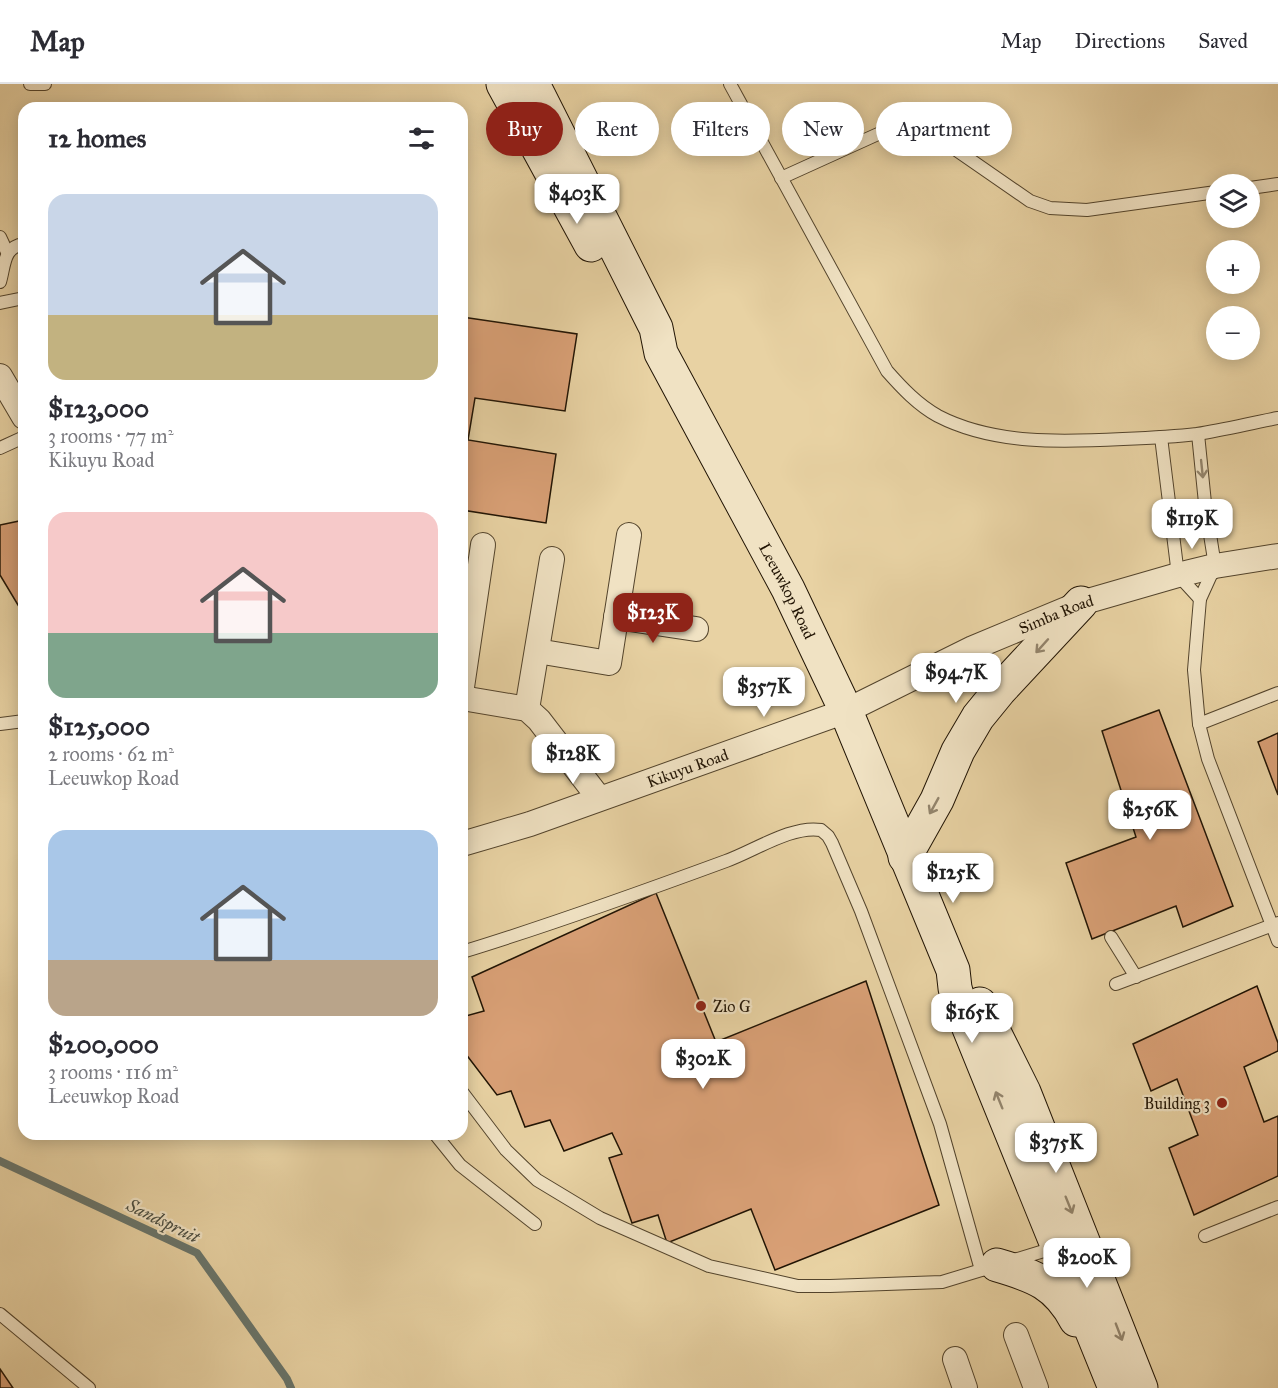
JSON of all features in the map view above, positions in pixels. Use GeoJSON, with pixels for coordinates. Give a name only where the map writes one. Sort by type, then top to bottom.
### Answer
{"type":"FeatureCollection","features":[{"type":"Feature","properties":{"kind":"street","name":"Leeuwkop Road"},"geometry":{"type":"LineString","coordinates":[[502,84],[643,338],[651,348],[661,353]]}},
{"type":"Feature","properties":{"kind":"street","name":"Leeuwkop Road"},"geometry":{"type":"LineString","coordinates":[[533,84],[656,328],[661,353],[788,589],[846,711],[953,970],[968,982],[974,992],[1024,1092],[1113,1388]]}},
{"type":"Feature","properties":{"kind":"street"},"geometry":{"type":"LineString","coordinates":[[0,375],[18,406]]}},
{"type":"Feature","properties":{"kind":"street"},"geometry":{"type":"LineString","coordinates":[[537,651],[609,663],[628,536]]}},
{"type":"Feature","properties":{"kind":"street"},"geometry":{"type":"LineString","coordinates":[[468,646],[483,545]]}},
{"type":"Feature","properties":{"kind":"street","name":"Simba Road"},"geometry":{"type":"LineString","coordinates":[[846,711],[973,648],[1082,603],[1178,575],[1278,556]]}},
{"type":"Feature","properties":{"kind":"street"},"geometry":{"type":"LineString","coordinates":[[527,710],[552,559]]}},
{"type":"Feature","properties":{"kind":"street"},"geometry":{"type":"LineString","coordinates":[[905,857],[937,800],[958,751],[978,717],[1000,690],[1082,603]]}},
{"type":"Feature","properties":{"kind":"street"},"geometry":{"type":"LineString","coordinates":[[616,617],[696,629]]}},
{"type":"Feature","properties":{"kind":"street"},"geometry":{"type":"LineString","coordinates":[[468,699],[527,710],[539,720],[599,798]]}},
{"type":"Feature","properties":{"kind":"street","name":"Kikuyu Road"},"geometry":{"type":"LineString","coordinates":[[468,842],[530,824],[846,711]]}},
{"type":"Feature","properties":{"kind":"street","name":"Leeuwkop Road"},"geometry":{"type":"LineString","coordinates":[[1070,1243],[1141,1388]]}},
{"type":"Feature","properties":{"kind":"street"},"geometry":{"type":"LineString","coordinates":[[989,1268],[1032,1276],[1056,1291],[1068,1305],[1113,1388]]}},
{"type":"Feature","properties":{"kind":"street"},"geometry":{"type":"LineString","coordinates":[[1016,1335],[1036,1388]]}},
{"type":"Feature","properties":{"kind":"street"},"geometry":{"type":"LineString","coordinates":[[955,1359],[965,1388]]}},
{"type":"Feature","properties":{"kind":"lane"},"geometry":{"type":"LineString","coordinates":[[30,84],[45,84]]}},
{"type":"Feature","properties":{"kind":"lane"},"geometry":{"type":"LineString","coordinates":[[730,84],[887,371],[911,397],[938,416],[965,427],[1000,436],[1044,441],[1198,434],[1278,418]]}},
{"type":"Feature","properties":{"kind":"lane"},"geometry":{"type":"LineString","coordinates":[[781,178],[878,134],[903,130],[939,138],[1030,201],[1050,208],[1087,210],[1206,193]]}},
{"type":"Feature","properties":{"kind":"lane"},"geometry":{"type":"LineString","coordinates":[[1260,187],[1278,184]]}},
{"type":"Feature","properties":{"kind":"lane"},"geometry":{"type":"LineString","coordinates":[[0,237],[8,252]]}},
{"type":"Feature","properties":{"kind":"lane"},"geometry":{"type":"LineString","coordinates":[[0,282],[8,252],[18,245]]}},
{"type":"Feature","properties":{"kind":"lane"},"geometry":{"type":"LineString","coordinates":[[0,303],[18,299]]}},
{"type":"Feature","properties":{"kind":"lane"},"geometry":{"type":"LineString","coordinates":[[1198,434],[1204,497],[1215,567],[1200,599],[1194,670],[1199,724],[1208,759],[1275,924],[1278,941]]}},
{"type":"Feature","properties":{"kind":"lane"},"geometry":{"type":"LineString","coordinates":[[1161,437],[1178,575],[1200,599]]}},
{"type":"Feature","properties":{"kind":"lane"},"geometry":{"type":"LineString","coordinates":[[0,448],[18,440]]}},
{"type":"Feature","properties":{"kind":"lane"},"geometry":{"type":"LineString","coordinates":[[1199,724],[1278,693]]}},
{"type":"Feature","properties":{"kind":"lane"},"geometry":{"type":"LineString","coordinates":[[0,724],[18,722]]}},
{"type":"Feature","properties":{"kind":"lane"},"geometry":{"type":"LineString","coordinates":[[468,950],[518,935],[736,857],[799,830],[812,828],[821,830],[832,843],[861,912],[940,1124],[989,1268]]}},
{"type":"Feature","properties":{"kind":"lane"},"geometry":{"type":"LineString","coordinates":[[1116,984],[1275,924]]}},
{"type":"Feature","properties":{"kind":"lane"},"geometry":{"type":"LineString","coordinates":[[1111,937],[1136,976]]}},
{"type":"Feature","properties":{"kind":"lane"},"geometry":{"type":"LineString","coordinates":[[468,1100],[506,1150],[537,1180],[600,1218],[709,1266],[798,1286],[932,1283],[942,1282],[1070,1243]]}},
{"type":"Feature","properties":{"kind":"lane"},"geometry":{"type":"LineString","coordinates":[[440,1140],[460,1165],[535,1224]]}},
{"type":"Feature","properties":{"kind":"lane"},"geometry":{"type":"LineString","coordinates":[[1205,1236],[1278,1207]]}},
{"type":"Feature","properties":{"kind":"lane"},"geometry":{"type":"LineString","coordinates":[[0,1314],[89,1388]]}},
{"type":"Feature","properties":{"kind":"building"},"geometry":{"type":"Polygon","coordinates":[[[468,318],[577,334],[565,411],[475,398],[468,440],[468,318]]]}},
{"type":"Feature","properties":{"kind":"building"},"geometry":{"type":"Polygon","coordinates":[[[468,440],[556,454],[546,523],[468,511],[468,440]]]}},
{"type":"Feature","properties":{"kind":"building"},"geometry":{"type":"Polygon","coordinates":[[[18,521],[18,605],[0,575],[0,525],[18,521]]]}},
{"type":"Feature","properties":{"kind":"building"},"geometry":{"type":"Polygon","coordinates":[[[1159,710],[1233,906],[1183,927],[1176,906],[1092,939],[1066,863],[1136,837],[1102,731],[1159,710]]]}},
{"type":"Feature","properties":{"kind":"building"},"geometry":{"type":"Polygon","coordinates":[[[1278,733],[1278,795],[1258,742],[1278,733]]]}},
{"type":"Feature","properties":{"kind":"building"},"geometry":{"type":"Polygon","coordinates":[[[656,893],[716,1042],[866,981],[939,1205],[775,1270],[751,1209],[667,1243],[658,1215],[632,1223],[609,1158],[622,1154],[612,1133],[564,1151],[550,1120],[525,1127],[511,1091],[497,1095],[468,1057],[468,1015],[484,1011],[472,977],[656,893]]]}},
{"type":"Feature","properties":{"kind":"building","name":"Building 3"},"geometry":{"type":"Polygon","coordinates":[[[1257,986],[1278,1043],[1278,1051],[1244,1067],[1264,1122],[1278,1116],[1278,1176],[1194,1215],[1169,1148],[1198,1135],[1177,1079],[1151,1091],[1133,1044],[1257,986]]]}},
{"type":"Feature","properties":{"kind":"building"},"geometry":{"type":"Polygon","coordinates":[[[0,1369],[13,1388],[0,1388],[0,1369]]]}},
{"type":"Feature","properties":{"kind":"waterway","name":"Sandspruit"},"geometry":{"type":"LineString","coordinates":[[0,1161],[197,1253],[287,1379],[291,1388]]}},
{"type":"Feature","properties":{"kind":"place","name":"Zio G"},"geometry":{"type":"Point","coordinates":[701,1006]}},
{"type":"Feature","properties":{"kind":"place","name":"Building 3"},"geometry":{"type":"Point","coordinates":[1222,1103]}}]}
